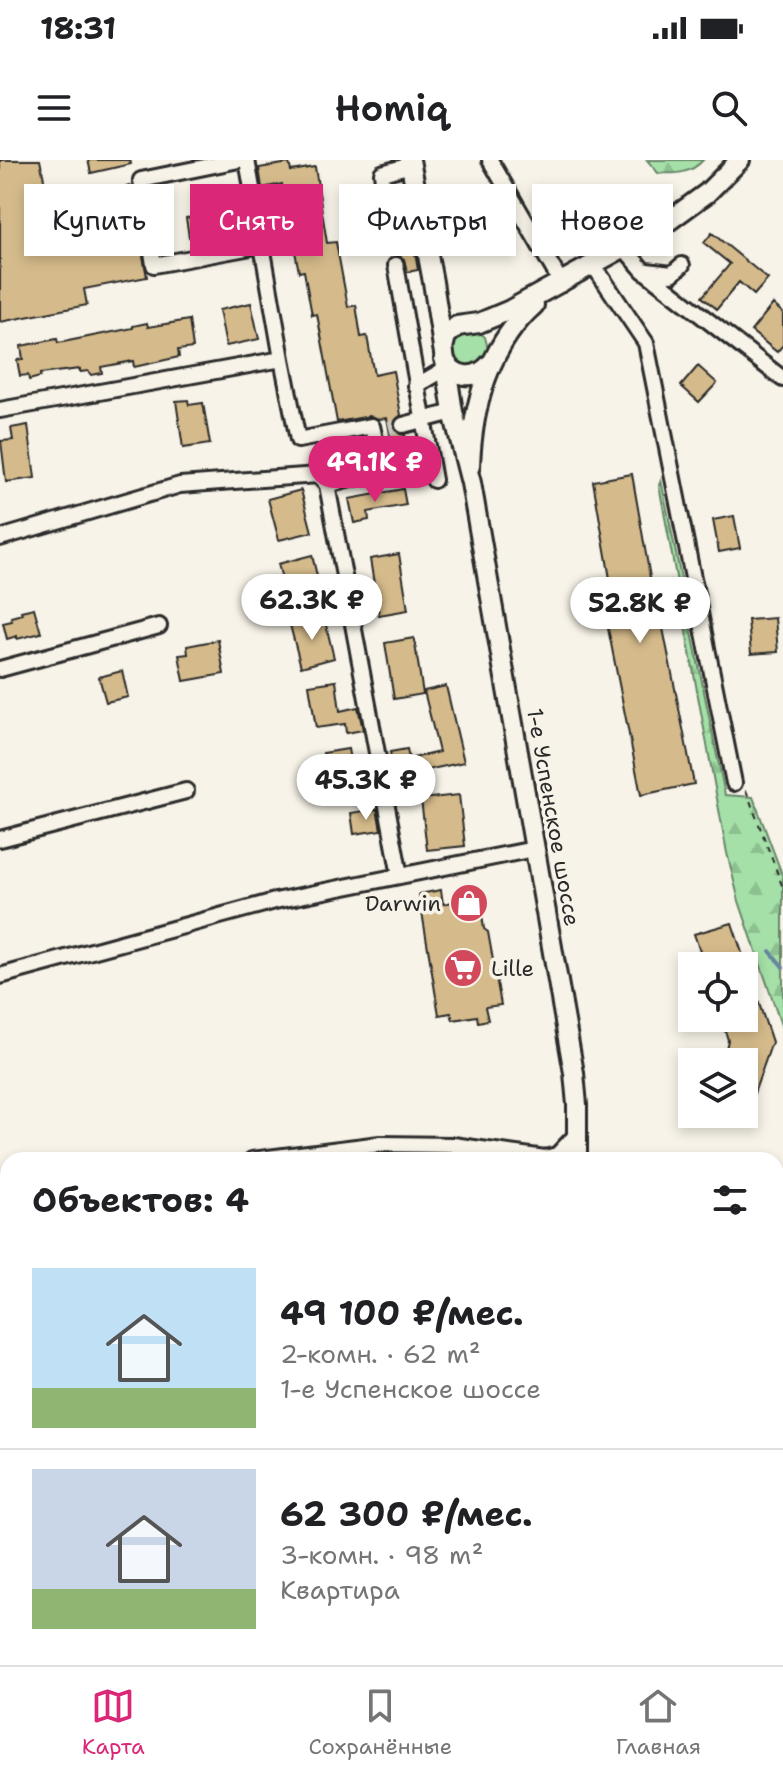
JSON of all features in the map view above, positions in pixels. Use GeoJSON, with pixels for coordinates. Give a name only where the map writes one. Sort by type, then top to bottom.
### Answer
{"type":"FeatureCollection","features":[{"type":"Feature","properties":{"kind":"main road","name":"1-е Успенское шоссе"},"geometry":{"type":"LineString","coordinates":[[673,218],[740,160]]}},
{"type":"Feature","properties":{"kind":"main road","name":"1-е Успенское шоссе"},"geometry":{"type":"LineString","coordinates":[[410,162],[453,412],[471,483],[574,1073],[577,1152]]}},
{"type":"Feature","properties":{"kind":"main road","name":"1-е Успенское шоссе"},"geometry":{"type":"LineString","coordinates":[[444,359],[444,341],[457,326],[498,316],[611,256]]}},
{"type":"Feature","properties":{"kind":"main road","name":"1-е Успенское шоссе"},"geometry":{"type":"LineString","coordinates":[[433,282],[448,307],[470,324],[490,334],[495,349],[473,434],[471,483]]}},
{"type":"Feature","properties":{"kind":"main road","name":"1-е Успенское шоссе"},"geometry":{"type":"LineString","coordinates":[[492,361],[508,331],[563,283]]}},
{"type":"Feature","properties":{"kind":"main road"},"geometry":{"type":"LineString","coordinates":[[444,359],[451,369],[465,376],[480,373],[492,361]]}},
{"type":"Feature","properties":{"kind":"street"},"geometry":{"type":"LineString","coordinates":[[203,256],[154,265],[141,180],[239,160]]}},
{"type":"Feature","properties":{"kind":"street"},"geometry":{"type":"LineString","coordinates":[[247,160],[251,184]]}},
{"type":"Feature","properties":{"kind":"street"},"geometry":{"type":"LineString","coordinates":[[490,160],[563,283]]}},
{"type":"Feature","properties":{"kind":"street"},"geometry":{"type":"LineString","coordinates":[[383,184],[382,173],[410,162]]}},
{"type":"Feature","properties":{"kind":"street"},"geometry":{"type":"LineString","coordinates":[[264,256],[298,440],[372,426],[382,471],[327,485]]}},
{"type":"Feature","properties":{"kind":"street"},"geometry":{"type":"LineString","coordinates":[[631,256],[643,270],[782,377]]}},
{"type":"Feature","properties":{"kind":"street"},"geometry":{"type":"LineString","coordinates":[[396,265],[434,480]]}},
{"type":"Feature","properties":{"kind":"street"},"geometry":{"type":"LineString","coordinates":[[643,270],[672,274],[682,265]]}},
{"type":"Feature","properties":{"kind":"street"},"geometry":{"type":"LineString","coordinates":[[594,266],[646,343],[734,783]]}},
{"type":"Feature","properties":{"kind":"street"},"geometry":{"type":"LineString","coordinates":[[1,405],[282,359]]}},
{"type":"Feature","properties":{"kind":"street"},"geometry":{"type":"LineString","coordinates":[[416,386],[444,359]]}},
{"type":"Feature","properties":{"kind":"street"},"geometry":{"type":"LineString","coordinates":[[373,432],[453,412]]}},
{"type":"Feature","properties":{"kind":"street"},"geometry":{"type":"LineString","coordinates":[[0,538],[180,485],[318,475],[327,485],[400,876]]}},
{"type":"Feature","properties":{"kind":"street"},"geometry":{"type":"LineString","coordinates":[[0,669],[159,626]]}},
{"type":"Feature","properties":{"kind":"street"},"geometry":{"type":"LineString","coordinates":[[0,839],[186,791]]}},
{"type":"Feature","properties":{"kind":"street"},"geometry":{"type":"LineString","coordinates":[[0,976],[242,909],[534,849]]}},
{"type":"Feature","properties":{"kind":"street"},"geometry":{"type":"LineString","coordinates":[[560,1152],[578,1133]]}},
{"type":"Feature","properties":{"kind":"street"},"geometry":{"type":"LineString","coordinates":[[380,1144],[380,1152]]}},
{"type":"Feature","properties":{"kind":"street"},"geometry":{"type":"LineString","coordinates":[[316,1152],[380,1144],[453,1145],[498,1152]]}},
{"type":"Feature","properties":{"kind":"path"},"geometry":{"type":"LineString","coordinates":[[734,783],[744,783],[783,888]]}},
{"type":"Feature","properties":{"kind":"green space"},"geometry":{"type":"Polygon","coordinates":[[[647,160],[703,160],[688,171],[658,173],[647,160]]]}},
{"type":"Feature","properties":{"kind":"green space"},"geometry":{"type":"Polygon","coordinates":[[[476,330],[485,337],[489,353],[477,369],[455,365],[449,343],[453,336],[476,330]]]}},
{"type":"Feature","properties":{"kind":"green space"},"geometry":{"type":"Polygon","coordinates":[[[661,480],[725,795],[753,797],[783,877],[783,1031],[739,901],[727,853],[659,485],[661,480]]]}},
{"type":"Feature","properties":{"kind":"building"},"geometry":{"type":"Polygon","coordinates":[[[0,160],[40,160],[45,184],[24,184],[24,256],[143,256],[147,277],[84,289],[87,305],[0,322],[0,160]]]}},
{"type":"Feature","properties":{"kind":"building"},"geometry":{"type":"Polygon","coordinates":[[[88,160],[130,160],[131,164],[91,173],[88,160]]]}},
{"type":"Feature","properties":{"kind":"building"},"geometry":{"type":"Polygon","coordinates":[[[289,163],[291,171],[315,167],[318,184],[261,184],[259,168],[289,163]]]}},
{"type":"Feature","properties":{"kind":"building"},"geometry":{"type":"Polygon","coordinates":[[[186,218],[190,218],[189,237],[186,218]]]}},
{"type":"Feature","properties":{"kind":"building"},"geometry":{"type":"Polygon","coordinates":[[[323,218],[327,243],[336,242],[348,307],[356,305],[361,337],[367,336],[374,375],[393,371],[401,415],[394,422],[394,428],[405,435],[410,463],[421,462],[424,479],[399,483],[387,418],[370,416],[337,422],[317,314],[312,315],[304,271],[299,272],[296,256],[323,256],[323,218]]]}},
{"type":"Feature","properties":{"kind":"building"},"geometry":{"type":"Polygon","coordinates":[[[712,233],[768,279],[754,295],[739,282],[717,309],[702,297],[730,264],[704,243],[712,233]]]}},
{"type":"Feature","properties":{"kind":"building"},"geometry":{"type":"Polygon","coordinates":[[[400,256],[416,256],[418,270],[407,272],[404,259],[400,256]]]}},
{"type":"Feature","properties":{"kind":"building"},"geometry":{"type":"Polygon","coordinates":[[[251,303],[259,339],[226,346],[219,310],[251,303]]]}},
{"type":"Feature","properties":{"kind":"building"},"geometry":{"type":"Polygon","coordinates":[[[773,304],[783,313],[783,345],[777,352],[751,331],[773,304]]]}},
{"type":"Feature","properties":{"kind":"building"},"geometry":{"type":"Polygon","coordinates":[[[189,320],[193,348],[178,350],[179,357],[134,367],[133,361],[101,367],[102,373],[91,375],[88,371],[80,372],[80,369],[40,374],[40,377],[29,380],[28,375],[20,376],[17,360],[23,359],[21,346],[57,339],[58,343],[147,323],[148,327],[189,320]]]}},
{"type":"Feature","properties":{"kind":"building"},"geometry":{"type":"Polygon","coordinates":[[[698,366],[717,383],[699,402],[681,386],[698,366]]]}},
{"type":"Feature","properties":{"kind":"building"},"geometry":{"type":"Polygon","coordinates":[[[188,400],[189,405],[203,403],[210,444],[183,448],[176,401],[188,400]]]}},
{"type":"Feature","properties":{"kind":"building"},"geometry":{"type":"Polygon","coordinates":[[[28,425],[35,478],[6,482],[1,441],[13,440],[11,428],[28,425]]]}},
{"type":"Feature","properties":{"kind":"building"},"geometry":{"type":"Polygon","coordinates":[[[348,441],[352,464],[326,468],[319,465],[316,447],[348,441]]]}},
{"type":"Feature","properties":{"kind":"building"},"geometry":{"type":"Polygon","coordinates":[[[632,474],[652,589],[655,588],[694,784],[641,795],[602,598],[613,596],[593,481],[632,474]]]}},
{"type":"Feature","properties":{"kind":"building"},"geometry":{"type":"Polygon","coordinates":[[[403,489],[406,505],[368,512],[369,520],[354,523],[349,499],[403,489]]]}},
{"type":"Feature","properties":{"kind":"building"},"geometry":{"type":"Polygon","coordinates":[[[301,490],[312,532],[279,540],[268,499],[301,490]]]}},
{"type":"Feature","properties":{"kind":"building"},"geometry":{"type":"Polygon","coordinates":[[[734,516],[740,548],[719,552],[713,520],[734,516]]]}},
{"type":"Feature","properties":{"kind":"building"},"geometry":{"type":"Polygon","coordinates":[[[399,554],[408,610],[379,615],[370,559],[399,554]]]}},
{"type":"Feature","properties":{"kind":"building"},"geometry":{"type":"Polygon","coordinates":[[[312,555],[322,597],[289,605],[278,564],[312,555]]]}},
{"type":"Feature","properties":{"kind":"building"},"geometry":{"type":"Polygon","coordinates":[[[34,608],[41,633],[7,639],[3,623],[12,621],[11,617],[22,614],[21,611],[34,608]]]}},
{"type":"Feature","properties":{"kind":"building"},"geometry":{"type":"Polygon","coordinates":[[[324,617],[334,658],[301,667],[290,625],[324,617]]]}},
{"type":"Feature","properties":{"kind":"building"},"geometry":{"type":"Polygon","coordinates":[[[775,618],[778,652],[751,654],[748,620],[775,618]]]}},
{"type":"Feature","properties":{"kind":"building"},"geometry":{"type":"Polygon","coordinates":[[[414,638],[423,694],[394,699],[385,643],[414,638]]]}},
{"type":"Feature","properties":{"kind":"building"},"geometry":{"type":"Polygon","coordinates":[[[218,640],[224,674],[184,681],[179,655],[188,654],[187,646],[218,640]]]}},
{"type":"Feature","properties":{"kind":"building"},"geometry":{"type":"Polygon","coordinates":[[[122,671],[128,697],[106,702],[99,677],[122,671]]]}},
{"type":"Feature","properties":{"kind":"building"},"geometry":{"type":"Polygon","coordinates":[[[336,681],[340,711],[358,707],[363,730],[346,733],[345,724],[316,728],[309,685],[336,681]]]}},
{"type":"Feature","properties":{"kind":"building"},"geometry":{"type":"Polygon","coordinates":[[[446,686],[464,762],[395,777],[390,752],[407,749],[409,759],[439,752],[424,691],[446,686]]]}},
{"type":"Feature","properties":{"kind":"building"},"geometry":{"type":"Polygon","coordinates":[[[348,749],[354,782],[329,786],[323,753],[348,749]]]}},
{"type":"Feature","properties":{"kind":"building"},"geometry":{"type":"Polygon","coordinates":[[[459,795],[465,846],[427,850],[421,799],[459,795]]]}},
{"type":"Feature","properties":{"kind":"building"},"geometry":{"type":"Polygon","coordinates":[[[377,809],[381,830],[354,834],[351,813],[377,809]]]}},
{"type":"Feature","properties":{"kind":"building","name":"Lille"},"geometry":{"type":"Polygon","coordinates":[[[441,890],[443,904],[461,900],[477,907],[482,915],[501,1005],[485,1007],[488,1020],[478,1022],[477,1016],[453,1020],[451,1013],[439,1015],[419,894],[441,890]]]}},
{"type":"Feature","properties":{"kind":"building"},"geometry":{"type":"Polygon","coordinates":[[[732,923],[742,952],[700,952],[694,934],[732,923]]]}},
{"type":"Feature","properties":{"kind":"building"},"geometry":{"type":"Polygon","coordinates":[[[758,1000],[772,1042],[758,1082],[758,1048],[726,1048],[725,1032],[758,1032],[758,1000]]]}},
{"type":"Feature","properties":{"kind":"waterway"},"geometry":{"type":"LineString","coordinates":[[770,951],[783,967]]}},
{"type":"Feature","properties":{"kind":"tunnel"},"geometry":{"type":"LineString","coordinates":[[389,428],[403,425]]}},
{"type":"Feature","properties":{"kind":"place","name":"Darwin"},"geometry":{"type":"Point","coordinates":[469,903]}},
{"type":"Feature","properties":{"kind":"place","name":"Lille"},"geometry":{"type":"Point","coordinates":[463,968]}}]}
